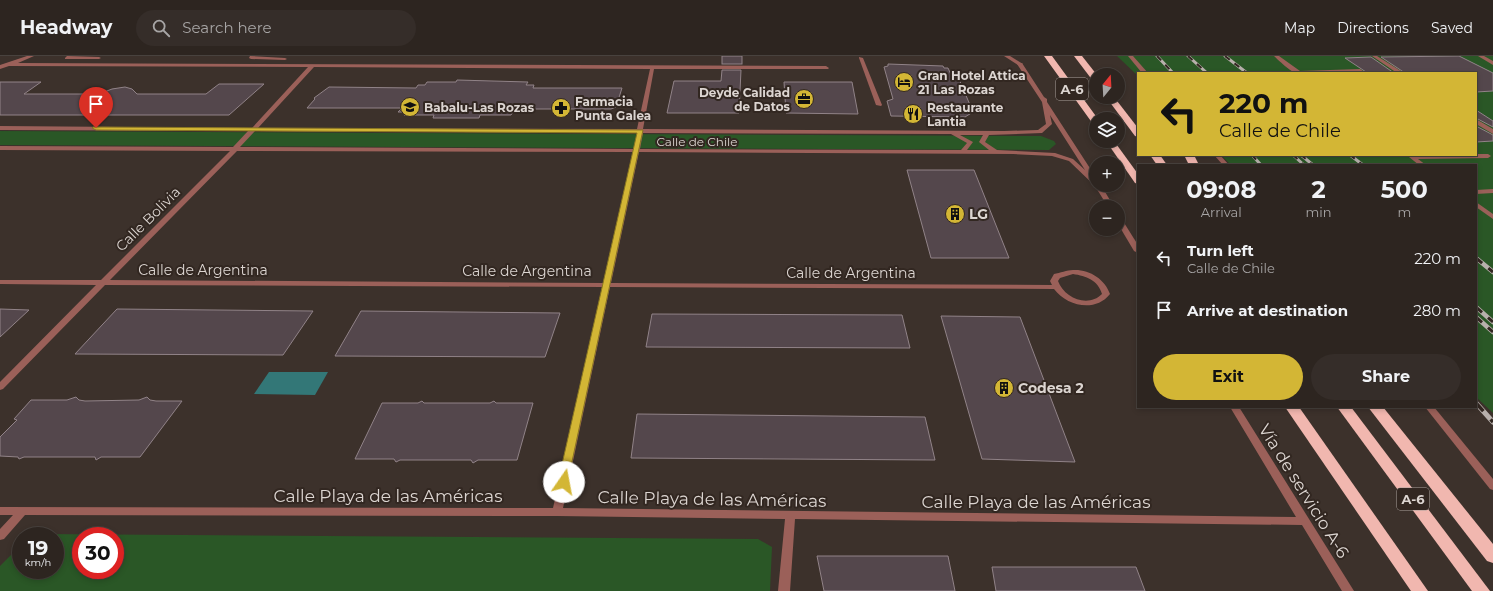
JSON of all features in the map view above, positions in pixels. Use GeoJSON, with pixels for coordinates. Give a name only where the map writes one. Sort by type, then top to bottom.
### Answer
{"type":"FeatureCollection","features":[{"type":"Feature","properties":{"kind":"highway","name":"A-6"},"geometry":{"type":"LineString","coordinates":[[1048,56],[1089,112]]}},
{"type":"Feature","properties":{"kind":"highway","name":"A-6"},"geometry":{"type":"LineString","coordinates":[[1078,56],[1089,70]]}},
{"type":"Feature","properties":{"kind":"highway"},"geometry":{"type":"LineString","coordinates":[[1115,104],[1137,133]]}},
{"type":"Feature","properties":{"kind":"highway"},"geometry":{"type":"LineString","coordinates":[[1115,148],[1137,180]]}},
{"type":"Feature","properties":{"kind":"highway"},"geometry":{"type":"LineString","coordinates":[[1293,408],[1420,591]]}},
{"type":"Feature","properties":{"kind":"highway","name":"A-6"},"geometry":{"type":"LineString","coordinates":[[1345,408],[1482,591]]}},
{"type":"Feature","properties":{"kind":"highway"},"geometry":{"type":"LineString","coordinates":[[1376,408],[1493,556]]}},
{"type":"Feature","properties":{"kind":"street"},"geometry":{"type":"LineString","coordinates":[[0,68],[32,56]]}},
{"type":"Feature","properties":{"kind":"street"},"geometry":{"type":"LineString","coordinates":[[71,56],[67,58],[101,57]]}},
{"type":"Feature","properties":{"kind":"street"},"geometry":{"type":"LineString","coordinates":[[253,56],[251,58],[286,57]]}},
{"type":"Feature","properties":{"kind":"street"},"geometry":{"type":"LineString","coordinates":[[1006,56],[1020,64],[1044,98],[1089,172]]}},
{"type":"Feature","properties":{"kind":"street"},"geometry":{"type":"LineString","coordinates":[[1130,56],[1143,72]]}},
{"type":"Feature","properties":{"kind":"street"},"geometry":{"type":"LineString","coordinates":[[1276,56],[1298,72]]}},
{"type":"Feature","properties":{"kind":"street"},"geometry":{"type":"LineString","coordinates":[[1374,56],[1399,72]]}},
{"type":"Feature","properties":{"kind":"street"},"geometry":{"type":"LineString","coordinates":[[1480,56],[1492,61]]}},
{"type":"Feature","properties":{"kind":"street"},"geometry":{"type":"LineString","coordinates":[[90,65],[101,57]]}},
{"type":"Feature","properties":{"kind":"street"},"geometry":{"type":"LineString","coordinates":[[278,66],[286,57]]}},
{"type":"Feature","properties":{"kind":"street"},"geometry":{"type":"LineString","coordinates":[[74,65],[84,58]]}},
{"type":"Feature","properties":{"kind":"street"},"geometry":{"type":"LineString","coordinates":[[261,66],[269,58]]}},
{"type":"Feature","properties":{"kind":"street"},"geometry":{"type":"LineString","coordinates":[[861,58],[879,105]]}},
{"type":"Feature","properties":{"kind":"street"},"geometry":{"type":"LineString","coordinates":[[9,64],[652,69],[826,68]]}},
{"type":"Feature","properties":{"kind":"street","name":"Calle Bolivia"},"geometry":{"type":"LineString","coordinates":[[0,387],[234,150],[312,66]]}},
{"type":"Feature","properties":{"kind":"street"},"geometry":{"type":"LineString","coordinates":[[557,512],[636,152],[652,69]]}},
{"type":"Feature","properties":{"kind":"street"},"geometry":{"type":"LineString","coordinates":[[1330,72],[1360,71]]}},
{"type":"Feature","properties":{"kind":"street","name":"Calle de Chile"},"geometry":{"type":"LineString","coordinates":[[0,128],[255,128],[952,133],[1040,132],[1049,124],[1044,98]]}},
{"type":"Feature","properties":{"kind":"street"},"geometry":{"type":"LineString","coordinates":[[1477,122],[1493,132]]}},
{"type":"Feature","properties":{"kind":"street","name":"Calle de Chile"},"geometry":{"type":"LineString","coordinates":[[952,133],[970,142],[963,152]]}},
{"type":"Feature","properties":{"kind":"street"},"geometry":{"type":"LineString","coordinates":[[987,133],[982,142],[996,152]]}},
{"type":"Feature","properties":{"kind":"street","name":"Calle de Chile"},"geometry":{"type":"LineString","coordinates":[[0,148],[636,152],[996,152],[1053,154],[1071,160],[1089,177]]}},
{"type":"Feature","properties":{"kind":"street"},"geometry":{"type":"LineString","coordinates":[[1218,156],[1225,164]]}},
{"type":"Feature","properties":{"kind":"street"},"geometry":{"type":"LineString","coordinates":[[1411,156],[1488,156]]}},
{"type":"Feature","properties":{"kind":"street"},"geometry":{"type":"LineString","coordinates":[[1411,156],[1422,164]]}},
{"type":"Feature","properties":{"kind":"street"},"geometry":{"type":"LineString","coordinates":[[1477,192],[1493,191]]}},
{"type":"Feature","properties":{"kind":"street"},"geometry":{"type":"LineString","coordinates":[[1477,205],[1493,217]]}},
{"type":"Feature","properties":{"kind":"street"},"geometry":{"type":"LineString","coordinates":[[1125,230],[1137,249]]}},
{"type":"Feature","properties":{"kind":"street"},"geometry":{"type":"LineString","coordinates":[[1064,273],[1078,273],[1092,277],[1100,282],[1105,288],[1106,294],[1103,298],[1096,302],[1087,303],[1067,298],[1059,293],[1055,287],[1054,281],[1057,276],[1064,273]]}},
{"type":"Feature","properties":{"kind":"street","name":"Calle de Argentina"},"geometry":{"type":"LineString","coordinates":[[0,282],[1055,287]]}},
{"type":"Feature","properties":{"kind":"street","name":"Vía de servicio A-6"},"geometry":{"type":"LineString","coordinates":[[1235,408],[1303,521],[1348,591]]}},
{"type":"Feature","properties":{"kind":"street"},"geometry":{"type":"LineString","coordinates":[[1430,408],[1493,486]]}},
{"type":"Feature","properties":{"kind":"street","name":"Calle Playa de las Américas"},"geometry":{"type":"LineString","coordinates":[[0,511],[557,512],[1303,521]]}},
{"type":"Feature","properties":{"kind":"street"},"geometry":{"type":"LineString","coordinates":[[0,536],[23,511]]}},
{"type":"Feature","properties":{"kind":"street"},"geometry":{"type":"LineString","coordinates":[[784,591],[790,516]]}},
{"type":"Feature","properties":{"kind":"green space"},"geometry":{"type":"Polygon","coordinates":[[[1117,56],[1493,56],[1493,413],[1477,398],[1477,164],[1230,164],[1222,156],[1477,156],[1477,72],[1137,72],[1137,75],[1117,56]]]}},
{"type":"Feature","properties":{"kind":"green space"},"geometry":{"type":"Polygon","coordinates":[[[0,131],[1041,136],[1054,141],[1056,144],[1049,150],[0,145],[0,131]]]}},
{"type":"Feature","properties":{"kind":"green space"},"geometry":{"type":"Polygon","coordinates":[[[64,534],[72,534],[72,579],[124,579],[124,535],[758,539],[772,547],[770,591],[0,591],[0,566],[12,554],[12,579],[64,579],[64,534]]]}},
{"type":"Feature","properties":{"kind":"water"},"geometry":{"type":"Polygon","coordinates":[[[269,372],[328,372],[315,395],[254,394],[269,372]]]}},
{"type":"Feature","properties":{"kind":"building"},"geometry":{"type":"Polygon","coordinates":[[[722,56],[742,56],[742,64],[722,64],[722,56]]]}},
{"type":"Feature","properties":{"kind":"building"},"geometry":{"type":"Polygon","coordinates":[[[1459,56],[1493,73],[1493,91],[1477,92],[1477,72],[1404,72],[1381,57],[1459,56]]]}},
{"type":"Feature","properties":{"kind":"building"},"geometry":{"type":"Polygon","coordinates":[[[1371,57],[1393,72],[1366,72],[1345,58],[1371,57]]]}},
{"type":"Feature","properties":{"kind":"building","name":"Gran Hotel Attica 21 Las Rozas"},"geometry":{"type":"Polygon","coordinates":[[[888,64],[943,66],[944,68],[948,68],[953,79],[959,79],[973,112],[965,117],[891,116],[887,101],[893,99],[884,67],[888,66],[888,64]]]}},
{"type":"Feature","properties":{"kind":"building"},"geometry":{"type":"Polygon","coordinates":[[[722,70],[741,70],[739,113],[667,113],[674,81],[721,81],[722,70]]]}},
{"type":"Feature","properties":{"kind":"building"},"geometry":{"type":"Polygon","coordinates":[[[457,80],[528,82],[526,85],[534,85],[533,88],[622,88],[616,107],[611,109],[522,109],[520,112],[513,112],[511,115],[480,115],[479,118],[433,118],[434,115],[404,115],[407,112],[398,112],[402,108],[307,108],[315,99],[314,98],[329,87],[416,88],[418,85],[425,85],[427,82],[456,82],[457,80]]]}},
{"type":"Feature","properties":{"kind":"building"},"geometry":{"type":"Polygon","coordinates":[[[0,82],[41,82],[24,94],[99,94],[112,89],[125,87],[132,89],[137,94],[206,94],[219,84],[264,84],[229,115],[0,115],[0,82]]]}},
{"type":"Feature","properties":{"kind":"building"},"geometry":{"type":"Polygon","coordinates":[[[784,82],[852,82],[858,114],[786,113],[784,82]]]}},
{"type":"Feature","properties":{"kind":"building"},"geometry":{"type":"Polygon","coordinates":[[[1477,111],[1493,121],[1493,127],[1477,119],[1477,111]]]}},
{"type":"Feature","properties":{"kind":"building"},"geometry":{"type":"Polygon","coordinates":[[[1477,127],[1493,135],[1493,141],[1477,142],[1477,127]]]}},
{"type":"Feature","properties":{"kind":"building","name":"LG"},"geometry":{"type":"Polygon","coordinates":[[[907,170],[974,170],[1009,258],[931,258],[907,170]]]}},
{"type":"Feature","properties":{"kind":"building"},"geometry":{"type":"Polygon","coordinates":[[[0,309],[29,310],[0,337],[0,309]]]}},
{"type":"Feature","properties":{"kind":"building"},"geometry":{"type":"Polygon","coordinates":[[[117,309],[313,311],[283,355],[75,354],[117,309]]]}},
{"type":"Feature","properties":{"kind":"building"},"geometry":{"type":"Polygon","coordinates":[[[361,311],[560,313],[545,357],[335,356],[361,311]]]}},
{"type":"Feature","properties":{"kind":"building"},"geometry":{"type":"Polygon","coordinates":[[[652,314],[902,315],[910,348],[646,347],[652,314]]]}},
{"type":"Feature","properties":{"kind":"building","name":"Codesa 2"},"geometry":{"type":"Polygon","coordinates":[[[941,316],[1020,317],[1075,462],[982,459],[941,316]]]}},
{"type":"Feature","properties":{"kind":"building"},"geometry":{"type":"Polygon","coordinates":[[[76,397],[79,400],[85,401],[139,400],[147,397],[150,400],[156,401],[182,401],[140,457],[101,457],[96,460],[95,457],[24,457],[19,459],[18,457],[0,456],[0,437],[17,420],[14,419],[31,400],[67,400],[76,397]]]}},
{"type":"Feature","properties":{"kind":"building"},"geometry":{"type":"Polygon","coordinates":[[[422,401],[424,403],[490,403],[494,401],[496,403],[533,403],[517,460],[478,460],[473,463],[471,460],[400,460],[396,462],[394,459],[355,459],[382,403],[418,403],[422,401]]]}},
{"type":"Feature","properties":{"kind":"building"},"geometry":{"type":"Polygon","coordinates":[[[637,414],[925,417],[935,460],[631,458],[637,414]]]}},
{"type":"Feature","properties":{"kind":"building"},"geometry":{"type":"Polygon","coordinates":[[[817,556],[948,556],[955,591],[824,591],[817,556]]]}},
{"type":"Feature","properties":{"kind":"building"},"geometry":{"type":"Polygon","coordinates":[[[992,567],[1136,567],[1145,591],[996,591],[992,567]]]}},
{"type":"Feature","properties":{"kind":"railway"},"geometry":{"type":"LineString","coordinates":[[1157,56],[1172,72]]}},
{"type":"Feature","properties":{"kind":"railway"},"geometry":{"type":"LineString","coordinates":[[1188,56],[1206,72]]}},
{"type":"Feature","properties":{"kind":"railway"},"geometry":{"type":"LineString","coordinates":[[1225,56],[1246,72]]}},
{"type":"Feature","properties":{"kind":"railway"},"geometry":{"type":"LineString","coordinates":[[1253,156],[1260,164]]}},
{"type":"Feature","properties":{"kind":"railway"},"geometry":{"type":"LineString","coordinates":[[1294,156],[1303,164]]}},
{"type":"Feature","properties":{"kind":"railway"},"geometry":{"type":"LineString","coordinates":[[1302,156],[1312,164]]}},
{"type":"Feature","properties":{"kind":"railway"},"geometry":{"type":"LineString","coordinates":[[1351,156],[1362,164]]}},
{"type":"Feature","properties":{"kind":"railway"},"geometry":{"type":"LineString","coordinates":[[1477,259],[1493,272]]}},
{"type":"Feature","properties":{"kind":"railway"},"geometry":{"type":"LineString","coordinates":[[1477,308],[1493,322]]}},
{"type":"Feature","properties":{"kind":"railway"},"geometry":{"type":"LineString","coordinates":[[1477,318],[1493,332]]}},
{"type":"Feature","properties":{"kind":"railway"},"geometry":{"type":"LineString","coordinates":[[1477,404],[1493,422]]}},
{"type":"Feature","properties":{"kind":"place","name":"Gran Hotel Attica 21 Las Rozas"},"geometry":{"type":"Point","coordinates":[904,82]}},
{"type":"Feature","properties":{"kind":"place","name":"Deyde Calidad de Datos"},"geometry":{"type":"Point","coordinates":[804,99]}},
{"type":"Feature","properties":{"kind":"place","name":"Babalu-Las Rozas"},"geometry":{"type":"Point","coordinates":[410,107]}},
{"type":"Feature","properties":{"kind":"place","name":"Farmacia Punta Galea"},"geometry":{"type":"Point","coordinates":[561,108]}},
{"type":"Feature","properties":{"kind":"place","name":"Restaurante Lantia"},"geometry":{"type":"Point","coordinates":[913,114]}},
{"type":"Feature","properties":{"kind":"place","name":"LG"},"geometry":{"type":"Point","coordinates":[955,214]}},
{"type":"Feature","properties":{"kind":"place","name":"Codesa 2"},"geometry":{"type":"Point","coordinates":[1004,388]}},
{"type":"Feature","properties":{"kind":"route"},"geometry":{"type":"LineString","coordinates":[[96,128],[640,131],[564,482]]}}]}
